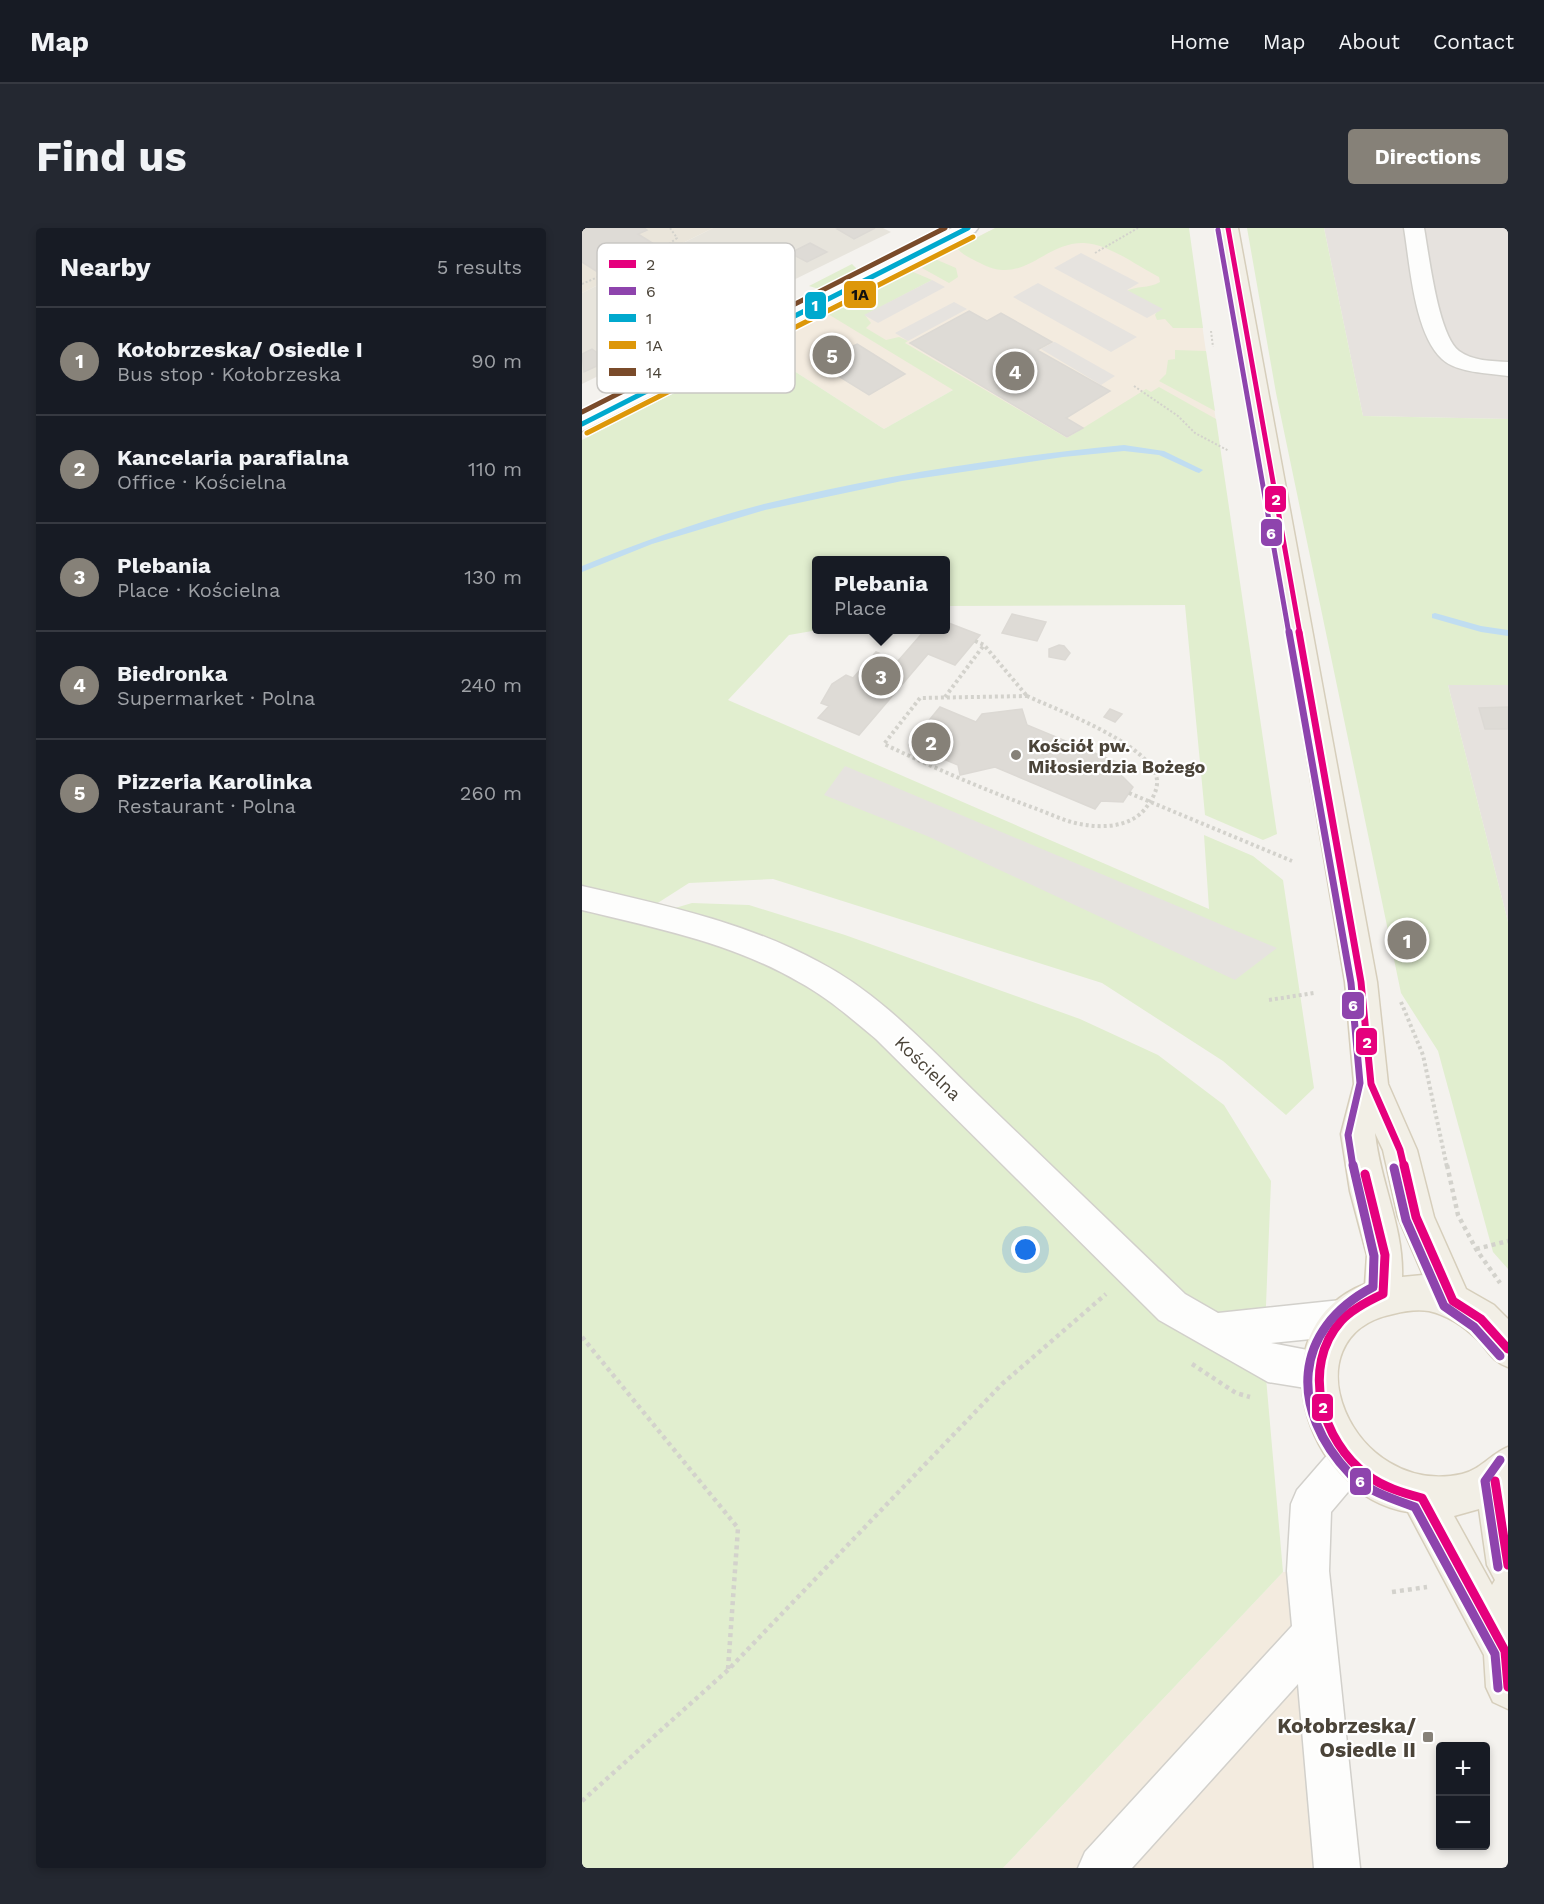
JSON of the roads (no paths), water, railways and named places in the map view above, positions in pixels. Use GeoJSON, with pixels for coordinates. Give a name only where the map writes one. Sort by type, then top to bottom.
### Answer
{"type":"FeatureCollection","features":[{"type":"Feature","properties":{"kind":"main road"},"geometry":{"type":"LineString","coordinates":[[1228,228],[1361,982],[1371,1084],[1400,1150],[1416,1217],[1453,1301]]}},
{"type":"Feature","properties":{"kind":"main road"},"geometry":{"type":"LineString","coordinates":[[1371,1084],[1358,1134],[1368,1191],[1385,1254],[1383,1294]]}},
{"type":"Feature","properties":{"kind":"main road"},"geometry":{"type":"LineString","coordinates":[[1508,1349],[1480,1318],[1453,1301],[1417,1292],[1383,1294],[1367,1299],[1341,1318],[1325,1342],[1318,1371],[1319,1402],[1331,1432],[1350,1459],[1371,1478],[1422,1498],[1461,1497],[1502,1474],[1508,1565]]}},
{"type":"Feature","properties":{"kind":"main road"},"geometry":{"type":"LineString","coordinates":[[1422,1498],[1506,1669]]}},
{"type":"Feature","properties":{"kind":"main road"},"geometry":{"type":"LineString","coordinates":[[1506,1669],[1508,1596]]}},
{"type":"Feature","properties":{"kind":"street"},"geometry":{"type":"LineString","coordinates":[[911,228],[940,242]]}},
{"type":"Feature","properties":{"kind":"street"},"geometry":{"type":"LineString","coordinates":[[795,316],[968,228]]}},
{"type":"Feature","properties":{"kind":"street"},"geometry":{"type":"LineString","coordinates":[[1414,228],[1435,334],[1450,354],[1470,363],[1508,369]]}},
{"type":"Feature","properties":{"kind":"street"},"geometry":{"type":"LineString","coordinates":[[582,424],[643,393]]}},
{"type":"Feature","properties":{"kind":"street","name":"Kościelna"},"geometry":{"type":"LineString","coordinates":[[582,898],[686,922],[729,936],[800,967],[844,994],[888,1029],[1172,1307],[1193,1322],[1218,1331],[1268,1363],[1318,1371]]}},
{"type":"Feature","properties":{"kind":"street","name":"Kościelna"},"geometry":{"type":"LineString","coordinates":[[1218,1331],[1341,1318]]}},
{"type":"Feature","properties":{"kind":"street"},"geometry":{"type":"LineString","coordinates":[[1337,1868],[1308,1571],[1311,1504],[1350,1459]]}},
{"type":"Feature","properties":{"kind":"street"},"geometry":{"type":"LineString","coordinates":[[1101,1868],[1313,1635]]}},
{"type":"Feature","properties":{"kind":"waterway"},"geometry":{"type":"LineString","coordinates":[[582,569],[649,542],[764,507],[902,478],[1063,454],[1124,448],[1161,453],[1199,470]]}},
{"type":"Feature","properties":{"kind":"waterway"},"geometry":{"type":"LineString","coordinates":[[1435,616],[1481,629],[1508,633]]}},
{"type":"Feature","properties":{"kind":"place","name":"Pizzeria Karolinka"},"geometry":{"type":"Point","coordinates":[832,355]}},
{"type":"Feature","properties":{"kind":"place","name":"Biedronka"},"geometry":{"type":"Point","coordinates":[1015,371]}},
{"type":"Feature","properties":{"kind":"place","name":"Plebania"},"geometry":{"type":"Point","coordinates":[881,676]}},
{"type":"Feature","properties":{"kind":"place","name":"Kancelaria parafialna"},"geometry":{"type":"Point","coordinates":[931,742]}},
{"type":"Feature","properties":{"kind":"place","name":"Kościół pw. Miłosierdzia Bożego"},"geometry":{"type":"Point","coordinates":[1016,755]}},
{"type":"Feature","properties":{"kind":"place","name":"Kołobrzeska/ Osiedle I"},"geometry":{"type":"Point","coordinates":[1407,940]}},
{"type":"Feature","properties":{"kind":"place","name":"Kołobrzeska/ Osiedle II"},"geometry":{"type":"Point","coordinates":[1428,1737]}}]}
